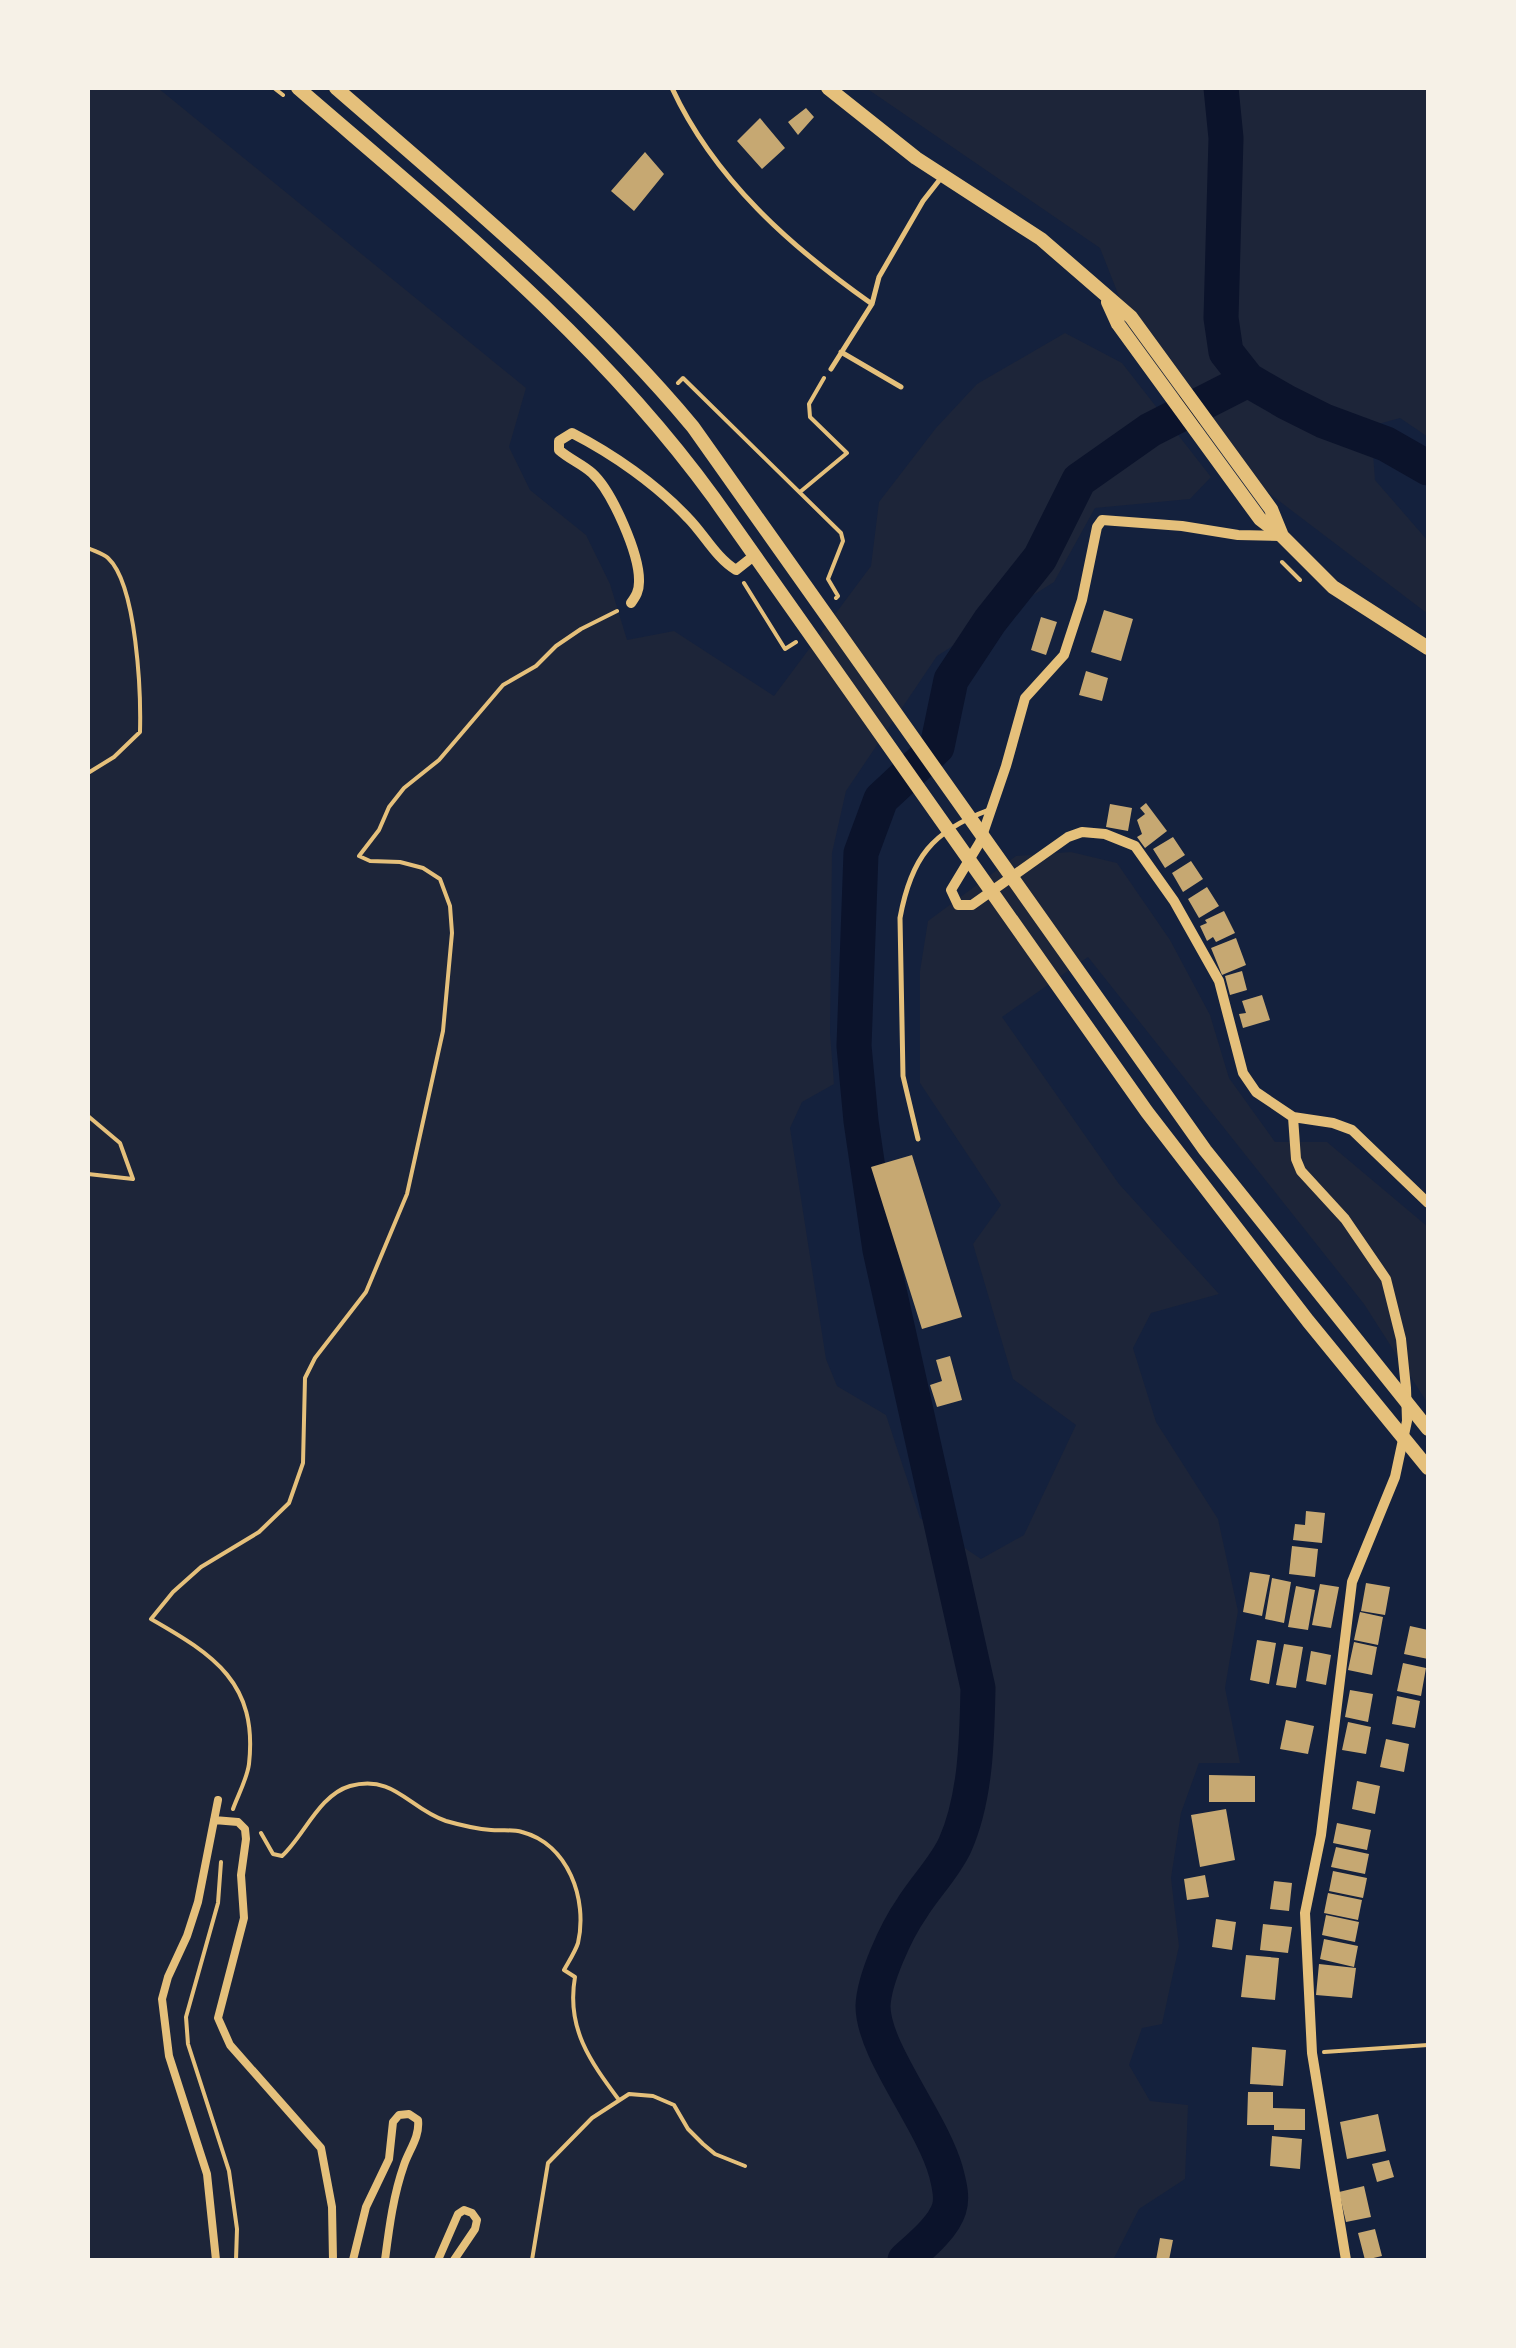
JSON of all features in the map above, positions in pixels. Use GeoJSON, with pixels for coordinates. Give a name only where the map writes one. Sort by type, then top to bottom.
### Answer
{"type":"FeatureCollection","features":[{"type":"Feature","properties":{"kind":"main road"},"geometry":{"type":"LineString","coordinates":[[336,88],[541,268],[636,362],[693,427],[1205,1150],[1428,1429]]}},
{"type":"Feature","properties":{"kind":"main road"},"geometry":{"type":"LineString","coordinates":[[828,88],[890,139],[1041,238],[1131,317],[1282,536],[1333,587],[1428,648]]}},
{"type":"Feature","properties":{"kind":"main road"},"geometry":{"type":"LineString","coordinates":[[293,93],[510,272],[602,361],[688,462],[1146,1112],[1428,1468]]}},
{"type":"Feature","properties":{"kind":"street"},"geometry":{"type":"LineString","coordinates":[[631,604],[640,587],[639,573],[621,520],[592,473],[560,450],[559,441],[564,436],[572,433],[583,438],[634,471],[684,512],[724,563],[736,570],[755,556]]}},
{"type":"Feature","properties":{"kind":"street"},"geometry":{"type":"LineString","coordinates":[[1282,536],[1102,520],[1064,654],[1025,698],[980,842],[952,886],[955,902],[972,905],[1068,837],[1082,832],[1105,834],[1134,846],[1174,900],[1218,981],[1244,1073],[1266,1100],[1293,1117],[1352,1130],[1428,1203]]}},
{"type":"Feature","properties":{"kind":"street"},"geometry":{"type":"LineString","coordinates":[[1293,1117],[1292,1132],[1301,1171],[1345,1219],[1386,1279],[1402,1339],[1407,1420],[1389,1493],[1352,1582],[1321,1836],[1305,1913],[1312,2054],[1346,2260]]}},
{"type":"Feature","properties":{"kind":"street"},"geometry":{"type":"LineString","coordinates":[[216,2260],[207,2174],[168,2056],[162,1999],[198,1902],[218,1800]]}},
{"type":"Feature","properties":{"kind":"street"},"geometry":{"type":"LineString","coordinates":[[214,1820],[230,1820],[245,1829],[241,1875],[244,1918],[220,2003],[222,2033],[320,2148],[332,2207],[333,2260]]}},
{"type":"Feature","properties":{"kind":"street"},"geometry":{"type":"LineString","coordinates":[[353,2260],[359,2230],[389,2159],[393,2122],[399,2115],[410,2114],[418,2120],[419,2131],[404,2166],[390,2220],[385,2260]]}},
{"type":"Feature","properties":{"kind":"street"},"geometry":{"type":"LineString","coordinates":[[438,2260],[458,2214],[464,2210],[477,2220],[475,2230],[454,2260]]}},
{"type":"Feature","properties":{"kind":"lane"},"geometry":{"type":"LineString","coordinates":[[672,88],[706,151],[766,218],[820,267],[872,304]]}},
{"type":"Feature","properties":{"kind":"lane"},"geometry":{"type":"LineString","coordinates":[[830,369],[872,304],[879,277],[923,201],[943,176]]}},
{"type":"Feature","properties":{"kind":"lane"},"geometry":{"type":"LineString","coordinates":[[841,352],[900,387]]}},
{"type":"Feature","properties":{"kind":"lane"},"geometry":{"type":"LineString","coordinates":[[918,1138],[903,1076],[900,918],[904,896],[926,850],[941,833],[958,821],[993,808]]}},
{"type":"Feature","properties":{"kind":"path"},"geometry":{"type":"LineString","coordinates":[[274,88],[293,93]]}},
{"type":"Feature","properties":{"kind":"path"},"geometry":{"type":"LineString","coordinates":[[678,384],[683,378],[841,533],[843,541],[828,579]]}},
{"type":"Feature","properties":{"kind":"path"},"geometry":{"type":"LineString","coordinates":[[800,492],[846,453],[810,417],[809,404],[818,387]]}},
{"type":"Feature","properties":{"kind":"path"},"geometry":{"type":"LineString","coordinates":[[88,548],[108,557],[122,580],[142,692],[140,732],[114,757],[88,773]]}},
{"type":"Feature","properties":{"kind":"path"},"geometry":{"type":"LineString","coordinates":[[736,570],[785,649]]}},
{"type":"Feature","properties":{"kind":"path"},"geometry":{"type":"LineString","coordinates":[[234,1806],[249,1767],[249,1710],[227,1673],[196,1646],[151,1618],[201,1568],[260,1532],[288,1503],[303,1464],[305,1378],[314,1358],[366,1292],[407,1194],[442,1031],[452,933],[450,906],[440,879],[424,868],[359,856],[404,788],[438,760],[503,685],[536,666],[581,629],[631,604]]}},
{"type":"Feature","properties":{"kind":"path"},"geometry":{"type":"LineString","coordinates":[[88,1116],[120,1143],[132,1178],[88,1174]]}},
{"type":"Feature","properties":{"kind":"path"},"geometry":{"type":"LineString","coordinates":[[254,1819],[273,1854],[282,1856],[319,1809],[344,1788],[370,1782],[393,1788],[442,1820],[488,1830],[518,1830],[552,1847],[570,1870],[581,1917],[578,1945],[564,1970],[575,1977],[572,2010],[576,2031],[585,2052],[619,2100]]}},
{"type":"Feature","properties":{"kind":"path"},"geometry":{"type":"LineString","coordinates":[[222,1856],[218,1903],[186,2017],[188,2044],[229,2172],[236,2260]]}},
{"type":"Feature","properties":{"kind":"path"},"geometry":{"type":"LineString","coordinates":[[1312,2054],[1428,2045]]}},
{"type":"Feature","properties":{"kind":"path"},"geometry":{"type":"LineString","coordinates":[[532,2260],[548,2164],[592,2118],[619,2100],[640,2094],[674,2108],[688,2129],[715,2154],[745,2166]]}},
{"type":"Feature","properties":{"kind":"shaded area"},"geometry":{"type":"Polygon","coordinates":[[[88,88],[158,88],[526,388],[509,447],[530,490],[586,535],[610,584],[627,640],[674,631],[774,696],[871,566],[879,502],[936,428],[977,384],[1065,333],[1122,363],[1211,477],[1190,499],[1095,508],[1054,582],[937,656],[846,791],[832,853],[830,1033],[834,1084],[802,1102],[790,1128],[826,1359],[837,1386],[886,1415],[920,1518],[981,1559],[1024,1535],[1076,1425],[1013,1379],[973,1244],[1001,1205],[920,1083],[920,971],[928,921],[1016,856],[1071,852],[1117,863],[1170,940],[1210,1015],[1229,1078],[1275,1142],[1327,1142],[1428,1227],[1428,1404],[1364,1304],[1088,957],[1002,1017],[1119,1184],[1219,1294],[1151,1313],[1133,1348],[1156,1422],[1218,1519],[1238,1611],[1225,1688],[1240,1763],[1199,1763],[1181,1813],[1171,1878],[1179,1946],[1162,2024],[1142,2028],[1129,2065],[1150,2101],[1188,2105],[1185,2179],[1139,2209],[1113,2260],[88,2260],[88,88]]]}},
{"type":"Feature","properties":{"kind":"shaded area"},"geometry":{"type":"Polygon","coordinates":[[[866,88],[1428,88],[1428,437],[1400,418],[1371,426],[1375,480],[1428,541],[1428,614],[1233,466],[1139,347],[1100,248],[866,88]]]}},
{"type":"Feature","properties":{"kind":"building"},"geometry":{"type":"Polygon","coordinates":[[[806,108],[814,117],[798,135],[788,122],[806,108]]]}},
{"type":"Feature","properties":{"kind":"building"},"geometry":{"type":"Polygon","coordinates":[[[760,118],[785,148],[762,169],[737,141],[760,118]]]}},
{"type":"Feature","properties":{"kind":"building"},"geometry":{"type":"Polygon","coordinates":[[[645,152],[664,174],[634,211],[611,191],[645,152]]]}},
{"type":"Feature","properties":{"kind":"building"},"geometry":{"type":"Polygon","coordinates":[[[1104,610],[1133,619],[1121,661],[1091,652],[1104,610]]]}},
{"type":"Feature","properties":{"kind":"building"},"geometry":{"type":"Polygon","coordinates":[[[1041,617],[1057,622],[1046,655],[1031,650],[1041,617]]]}},
{"type":"Feature","properties":{"kind":"building"},"geometry":{"type":"Polygon","coordinates":[[[1086,671],[1108,678],[1102,701],[1079,695],[1086,671]]]}},
{"type":"Feature","properties":{"kind":"building"},"geometry":{"type":"Polygon","coordinates":[[[1146,803],[1167,831],[1145,848],[1137,837],[1142,834],[1137,820],[1145,814],[1140,808],[1146,803]]]}},
{"type":"Feature","properties":{"kind":"building"},"geometry":{"type":"Polygon","coordinates":[[[1110,804],[1132,808],[1128,831],[1106,827],[1110,804]]]}},
{"type":"Feature","properties":{"kind":"building"},"geometry":{"type":"Polygon","coordinates":[[[1173,837],[1185,855],[1165,868],[1153,849],[1173,837]]]}},
{"type":"Feature","properties":{"kind":"building"},"geometry":{"type":"Polygon","coordinates":[[[1191,861],[1203,879],[1183,892],[1172,873],[1191,861]]]}},
{"type":"Feature","properties":{"kind":"building"},"geometry":{"type":"Polygon","coordinates":[[[1207,887],[1219,906],[1199,918],[1188,899],[1207,887]]]}},
{"type":"Feature","properties":{"kind":"building"},"geometry":{"type":"Polygon","coordinates":[[[1224,911],[1235,933],[1216,942],[1213,937],[1207,941],[1200,926],[1224,911]]]}},
{"type":"Feature","properties":{"kind":"building"},"geometry":{"type":"Polygon","coordinates":[[[1236,938],[1246,965],[1222,975],[1211,948],[1236,938]]]}},
{"type":"Feature","properties":{"kind":"building"},"geometry":{"type":"Polygon","coordinates":[[[1242,971],[1247,990],[1230,995],[1225,976],[1242,971]]]}},
{"type":"Feature","properties":{"kind":"building"},"geometry":{"type":"Polygon","coordinates":[[[1262,995],[1270,1020],[1243,1028],[1239,1014],[1246,1013],[1242,1001],[1262,995]]]}},
{"type":"Feature","properties":{"kind":"building"},"geometry":{"type":"Polygon","coordinates":[[[912,1155],[962,1317],[922,1329],[871,1167],[912,1155]]]}},
{"type":"Feature","properties":{"kind":"building"},"geometry":{"type":"Polygon","coordinates":[[[950,1356],[962,1400],[937,1407],[930,1385],[942,1381],[936,1360],[950,1356]]]}},
{"type":"Feature","properties":{"kind":"building"},"geometry":{"type":"Polygon","coordinates":[[[1306,1511],[1325,1513],[1322,1543],[1293,1540],[1295,1524],[1305,1525],[1306,1511]]]}},
{"type":"Feature","properties":{"kind":"building"},"geometry":{"type":"Polygon","coordinates":[[[1292,1546],[1318,1549],[1315,1577],[1289,1574],[1292,1546]]]}},
{"type":"Feature","properties":{"kind":"building"},"geometry":{"type":"Polygon","coordinates":[[[1250,1572],[1270,1575],[1262,1616],[1243,1612],[1250,1572]]]}},
{"type":"Feature","properties":{"kind":"building"},"geometry":{"type":"Polygon","coordinates":[[[1272,1578],[1291,1582],[1284,1623],[1265,1619],[1272,1578]]]}},
{"type":"Feature","properties":{"kind":"building"},"geometry":{"type":"Polygon","coordinates":[[[1366,1583],[1390,1587],[1385,1615],[1361,1611],[1366,1583]]]}},
{"type":"Feature","properties":{"kind":"building"},"geometry":{"type":"Polygon","coordinates":[[[1320,1584],[1339,1587],[1331,1628],[1312,1625],[1320,1584]]]}},
{"type":"Feature","properties":{"kind":"building"},"geometry":{"type":"Polygon","coordinates":[[[1296,1586],[1315,1590],[1308,1630],[1288,1627],[1296,1586]]]}},
{"type":"Feature","properties":{"kind":"building"},"geometry":{"type":"Polygon","coordinates":[[[1360,1612],[1383,1617],[1378,1645],[1354,1640],[1360,1612]]]}},
{"type":"Feature","properties":{"kind":"building"},"geometry":{"type":"Polygon","coordinates":[[[1410,1626],[1428,1630],[1428,1659],[1404,1654],[1410,1626]]]}},
{"type":"Feature","properties":{"kind":"building"},"geometry":{"type":"Polygon","coordinates":[[[1257,1640],[1276,1643],[1269,1684],[1250,1680],[1257,1640]]]}},
{"type":"Feature","properties":{"kind":"building"},"geometry":{"type":"Polygon","coordinates":[[[1354,1642],[1377,1647],[1372,1675],[1348,1670],[1354,1642]]]}},
{"type":"Feature","properties":{"kind":"building"},"geometry":{"type":"Polygon","coordinates":[[[1284,1644],[1303,1647],[1296,1688],[1276,1685],[1284,1644]]]}},
{"type":"Feature","properties":{"kind":"building"},"geometry":{"type":"Polygon","coordinates":[[[1311,1651],[1331,1655],[1326,1685],[1306,1681],[1311,1651]]]}},
{"type":"Feature","properties":{"kind":"building"},"geometry":{"type":"Polygon","coordinates":[[[1403,1663],[1426,1668],[1421,1696],[1397,1691],[1403,1663]]]}},
{"type":"Feature","properties":{"kind":"building"},"geometry":{"type":"Polygon","coordinates":[[[1350,1690],[1373,1694],[1368,1722],[1345,1717],[1350,1690]]]}},
{"type":"Feature","properties":{"kind":"building"},"geometry":{"type":"Polygon","coordinates":[[[1397,1696],[1420,1701],[1415,1728],[1392,1724],[1397,1696]]]}},
{"type":"Feature","properties":{"kind":"building"},"geometry":{"type":"Polygon","coordinates":[[[1286,1720],[1314,1726],[1308,1754],[1280,1749],[1286,1720]]]}},
{"type":"Feature","properties":{"kind":"building"},"geometry":{"type":"Polygon","coordinates":[[[1348,1722],[1371,1727],[1366,1754],[1342,1750],[1348,1722]]]}},
{"type":"Feature","properties":{"kind":"building"},"geometry":{"type":"Polygon","coordinates":[[[1386,1739],[1409,1744],[1404,1772],[1380,1767],[1386,1739]]]}},
{"type":"Feature","properties":{"kind":"building"},"geometry":{"type":"Polygon","coordinates":[[[1209,1775],[1255,1776],[1255,1802],[1209,1802],[1209,1775]]]}},
{"type":"Feature","properties":{"kind":"building"},"geometry":{"type":"Polygon","coordinates":[[[1357,1781],[1380,1786],[1375,1814],[1352,1809],[1357,1781]]]}},
{"type":"Feature","properties":{"kind":"building"},"geometry":{"type":"Polygon","coordinates":[[[1226,1809],[1235,1860],[1200,1867],[1191,1815],[1226,1809]]]}},
{"type":"Feature","properties":{"kind":"building"},"geometry":{"type":"Polygon","coordinates":[[[1337,1823],[1371,1830],[1367,1850],[1333,1843],[1337,1823]]]}},
{"type":"Feature","properties":{"kind":"building"},"geometry":{"type":"Polygon","coordinates":[[[1336,1847],[1369,1854],[1365,1874],[1331,1867],[1336,1847]]]}},
{"type":"Feature","properties":{"kind":"building"},"geometry":{"type":"Polygon","coordinates":[[[1333,1871],[1367,1878],[1363,1898],[1329,1891],[1333,1871]]]}},
{"type":"Feature","properties":{"kind":"building"},"geometry":{"type":"Polygon","coordinates":[[[1205,1875],[1209,1897],[1187,1900],[1184,1879],[1205,1875]]]}},
{"type":"Feature","properties":{"kind":"building"},"geometry":{"type":"Polygon","coordinates":[[[1274,1881],[1292,1883],[1289,1911],[1270,1909],[1274,1881]]]}},
{"type":"Feature","properties":{"kind":"building"},"geometry":{"type":"Polygon","coordinates":[[[1328,1893],[1362,1900],[1358,1920],[1324,1913],[1328,1893]]]}},
{"type":"Feature","properties":{"kind":"building"},"geometry":{"type":"Polygon","coordinates":[[[1326,1915],[1359,1922],[1355,1942],[1322,1935],[1326,1915]]]}},
{"type":"Feature","properties":{"kind":"building"},"geometry":{"type":"Polygon","coordinates":[[[1216,1919],[1236,1922],[1232,1950],[1212,1947],[1216,1919]]]}},
{"type":"Feature","properties":{"kind":"building"},"geometry":{"type":"Polygon","coordinates":[[[1263,1924],[1292,1927],[1288,1953],[1260,1950],[1263,1924]]]}},
{"type":"Feature","properties":{"kind":"building"},"geometry":{"type":"Polygon","coordinates":[[[1324,1939],[1358,1946],[1354,1967],[1320,1959],[1324,1939]]]}},
{"type":"Feature","properties":{"kind":"building"},"geometry":{"type":"Polygon","coordinates":[[[1246,1955],[1279,1958],[1275,2000],[1241,1997],[1246,1955]]]}},
{"type":"Feature","properties":{"kind":"building"},"geometry":{"type":"Polygon","coordinates":[[[1319,1964],[1356,1968],[1352,1998],[1316,1995],[1319,1964]]]}},
{"type":"Feature","properties":{"kind":"building"},"geometry":{"type":"Polygon","coordinates":[[[1252,2047],[1286,2050],[1283,2086],[1250,2084],[1252,2047]]]}},
{"type":"Feature","properties":{"kind":"building"},"geometry":{"type":"Polygon","coordinates":[[[1248,2092],[1273,2092],[1273,2108],[1305,2109],[1305,2130],[1247,2125],[1248,2092]]]}},
{"type":"Feature","properties":{"kind":"building"},"geometry":{"type":"Polygon","coordinates":[[[1378,2114],[1386,2151],[1347,2159],[1340,2122],[1378,2114]]]}},
{"type":"Feature","properties":{"kind":"building"},"geometry":{"type":"Polygon","coordinates":[[[1272,2136],[1302,2139],[1300,2169],[1270,2166],[1272,2136]]]}},
{"type":"Feature","properties":{"kind":"building"},"geometry":{"type":"Polygon","coordinates":[[[1389,2160],[1394,2177],[1377,2182],[1372,2164],[1389,2160]]]}},
{"type":"Feature","properties":{"kind":"building"},"geometry":{"type":"Polygon","coordinates":[[[1364,2186],[1371,2217],[1346,2222],[1339,2192],[1364,2186]]]}},
{"type":"Feature","properties":{"kind":"building"},"geometry":{"type":"Polygon","coordinates":[[[1375,2229],[1382,2256],[1365,2260],[1358,2233],[1375,2229]]]}},
{"type":"Feature","properties":{"kind":"building"},"geometry":{"type":"Polygon","coordinates":[[[1160,2238],[1173,2240],[1169,2260],[1156,2260],[1160,2238]]]}},
{"type":"Feature","properties":{"kind":"waterway"},"geometry":{"type":"LineString","coordinates":[[1221,88],[1226,138],[1221,318],[1226,352],[1248,380],[1286,402],[1386,444],[1428,468]]}},
{"type":"Feature","properties":{"kind":"waterway"},"geometry":{"type":"LineString","coordinates":[[905,2260],[942,2223],[949,2209],[950,2190],[939,2152],[882,2044],[874,1995],[899,1929],[951,1853],[962,1827],[974,1768],[978,1688],[880,1250],[861,1121],[854,1046],[861,853],[881,799],[937,747],[951,680],[990,621],[1040,558],[1079,480],[1150,430],[1248,380]]}}]}
